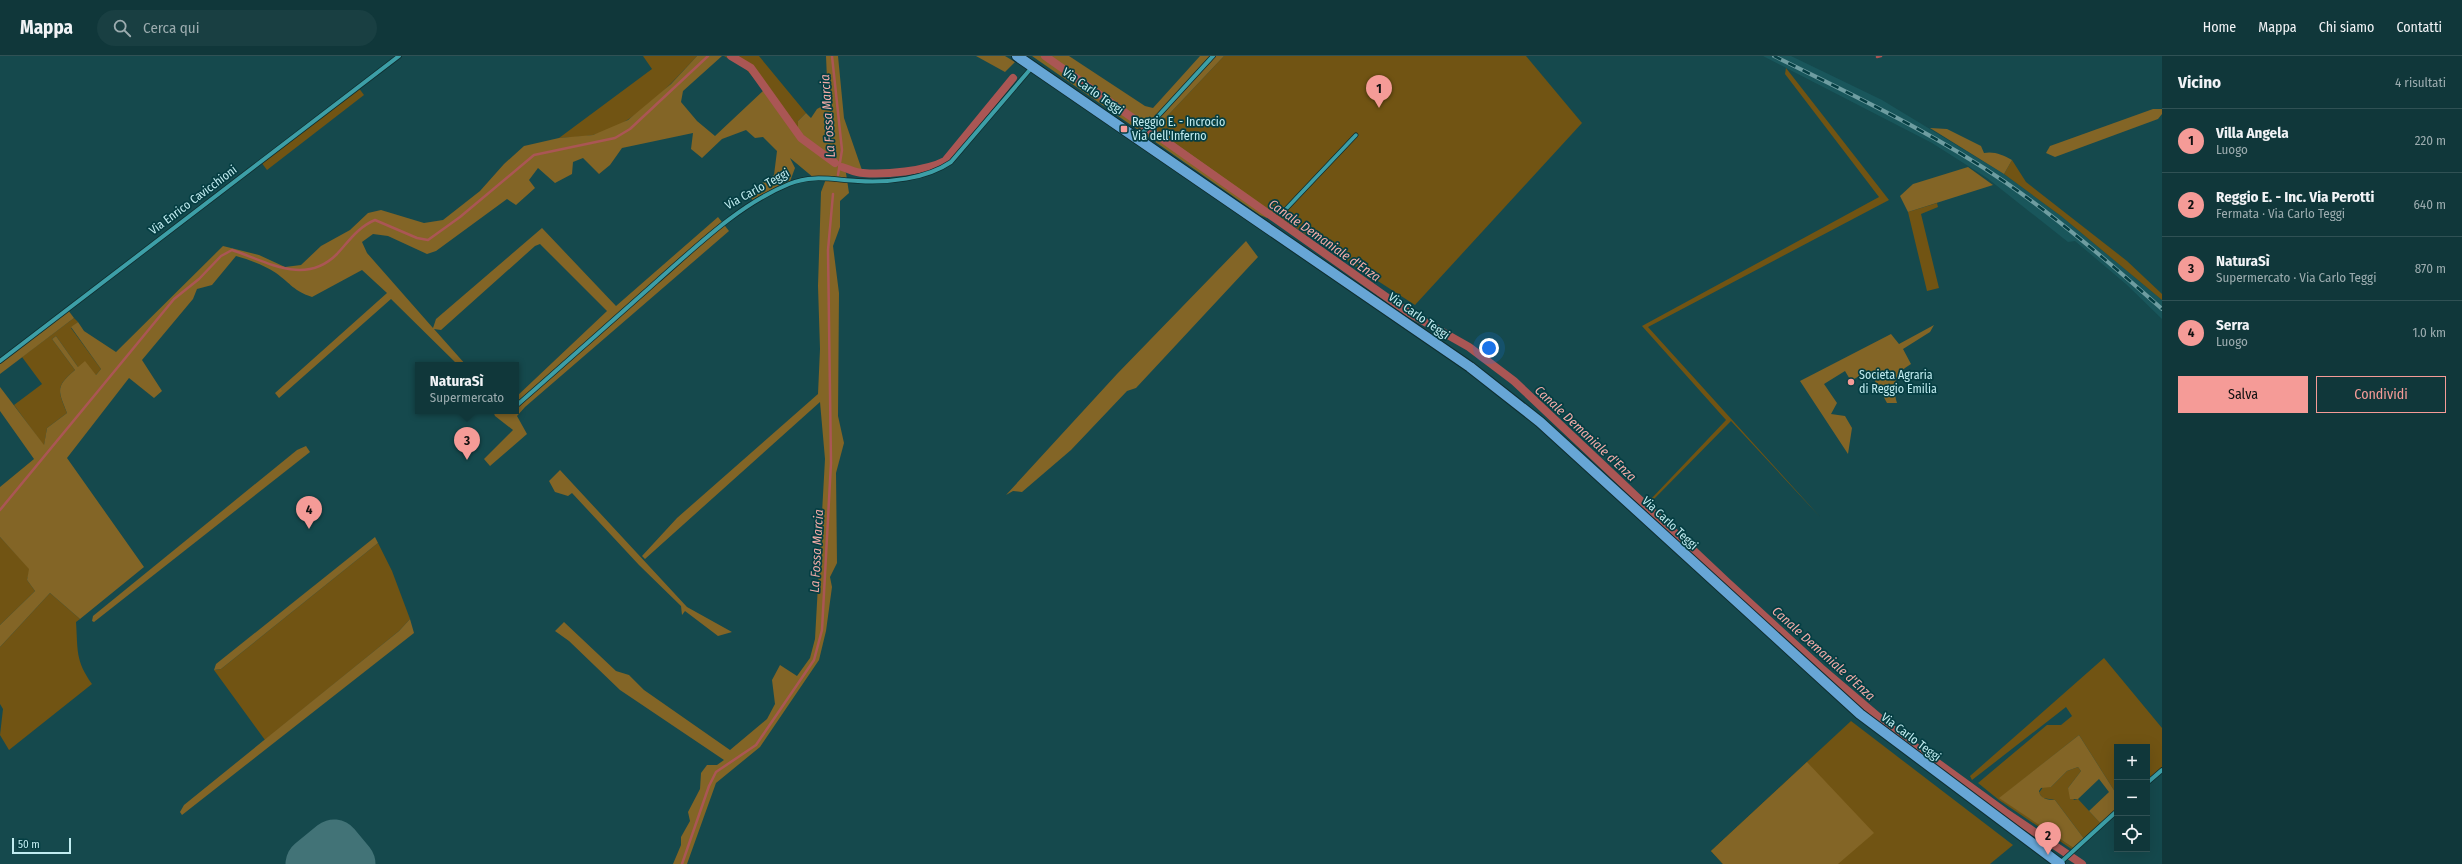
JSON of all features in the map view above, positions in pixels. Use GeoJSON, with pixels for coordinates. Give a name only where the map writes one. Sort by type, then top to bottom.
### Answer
{"type":"FeatureCollection","features":[{"type":"Feature","properties":{"kind":"main road","name":"Via Carlo Teggi"},"geometry":{"type":"LineString","coordinates":[[1017,56],[1140,135],[1504,393],[1578,456],[1860,714],[2062,861]]}},
{"type":"Feature","properties":{"kind":"street","name":"Via Enrico Cavicchioni"},"geometry":{"type":"LineString","coordinates":[[0,361],[399,56]]}},
{"type":"Feature","properties":{"kind":"street"},"geometry":{"type":"LineString","coordinates":[[1140,135],[1213,56]]}},
{"type":"Feature","properties":{"kind":"street","name":"Via Carlo Teggi"},"geometry":{"type":"LineString","coordinates":[[519,403],[735,215],[789,184],[808,178],[860,182],[888,180],[930,173],[942,168],[951,162],[1033,66]]}},
{"type":"Feature","properties":{"kind":"street"},"geometry":{"type":"LineString","coordinates":[[1286,209],[1356,134]]}},
{"type":"Feature","properties":{"kind":"street"},"geometry":{"type":"LineString","coordinates":[[2150,780],[2162,770]]}},
{"type":"Feature","properties":{"kind":"street"},"geometry":{"type":"LineString","coordinates":[[2062,861],[2114,814]]}},
{"type":"Feature","properties":{"kind":"shaded area"},"geometry":{"type":"Polygon","coordinates":[[[643,56],[697,56],[663,92],[637,114],[623,123],[593,135],[559,138],[652,69],[643,56]]]}},
{"type":"Feature","properties":{"kind":"shaded area"},"geometry":{"type":"Polygon","coordinates":[[[697,56],[722,56],[683,91],[681,102],[697,121],[715,136],[766,88],[798,132],[798,121],[806,113],[811,118],[817,109],[828,103],[826,56],[838,56],[844,118],[863,173],[843,168],[846,173],[849,193],[840,201],[840,227],[833,246],[839,293],[838,416],[844,443],[836,473],[837,563],[830,577],[832,587],[826,631],[819,660],[760,747],[716,783],[687,864],[673,864],[681,845],[681,837],[690,821],[688,812],[700,789],[701,773],[707,765],[717,765],[724,760],[620,690],[569,641],[555,631],[564,622],[616,671],[629,675],[644,690],[730,750],[767,719],[775,704],[772,680],[780,665],[797,676],[810,658],[815,639],[825,459],[820,402],[645,559],[642,556],[677,518],[818,394],[820,349],[818,286],[821,192],[826,179],[814,178],[790,158],[795,168],[789,184],[756,203],[746,194],[774,175],[777,151],[763,137],[755,138],[746,130],[722,139],[702,158],[691,149],[693,133],[622,148],[610,165],[599,174],[583,158],[573,162],[572,174],[555,183],[538,168],[529,180],[535,188],[516,205],[507,199],[436,251],[427,254],[388,236],[373,234],[362,242],[367,253],[433,328],[436,319],[542,228],[616,306],[718,217],[729,231],[519,414],[519,394],[607,311],[540,244],[535,246],[441,330],[434,329],[463,362],[455,362],[391,299],[279,398],[275,393],[387,293],[362,270],[312,297],[297,290],[276,273],[267,268],[236,256],[212,285],[197,289],[193,299],[142,360],[162,391],[154,398],[129,378],[67,458],[144,567],[80,619],[50,593],[0,647],[0,625],[35,591],[27,580],[29,569],[0,537],[0,487],[34,459],[0,411],[0,387],[44,445],[47,428],[67,413],[60,394],[60,389],[64,381],[75,370],[52,339],[56,336],[78,367],[85,361],[96,375],[101,369],[71,327],[78,322],[84,331],[116,352],[223,246],[259,255],[285,267],[301,265],[321,246],[350,230],[368,213],[381,210],[424,223],[443,220],[480,191],[504,164],[524,146],[559,138],[593,135],[628,120],[671,84],[697,56]]]}},
{"type":"Feature","properties":{"kind":"shaded area"},"geometry":{"type":"Polygon","coordinates":[[[724,56],[759,56],[806,113],[798,121],[798,133],[766,89],[764,90],[746,69],[724,56]]]}},
{"type":"Feature","properties":{"kind":"shaded area"},"geometry":{"type":"Polygon","coordinates":[[[976,56],[1005,56],[1015,62],[1005,72],[976,56]]]}},
{"type":"Feature","properties":{"kind":"shaded area"},"geometry":{"type":"Polygon","coordinates":[[[1032,56],[1069,56],[1145,106],[1153,108],[1200,56],[1224,56],[1155,129],[1273,212],[1267,218],[1260,215],[1032,56]]]}},
{"type":"Feature","properties":{"kind":"shaded area"},"geometry":{"type":"Polygon","coordinates":[[[1224,56],[1526,56],[1582,123],[1415,305],[1279,217],[1155,129],[1224,56]]]}},
{"type":"Feature","properties":{"kind":"shaded area"},"geometry":{"type":"Polygon","coordinates":[[[1763,56],[1791,56],[1882,100],[2004,174],[2061,216],[2162,300],[2162,319],[2126,284],[2075,241],[2068,242],[1987,178],[1932,143],[1763,56]]]}},
{"type":"Feature","properties":{"kind":"shaded area"},"geometry":{"type":"Polygon","coordinates":[[[1786,68],[1889,200],[1648,327],[1821,518],[1731,421],[1653,500],[1652,498],[1726,420],[1642,326],[1879,197],[1785,74],[1786,68]]]}},
{"type":"Feature","properties":{"kind":"shaded area"},"geometry":{"type":"Polygon","coordinates":[[[358,87],[364,95],[267,170],[261,162],[358,87]]]}},
{"type":"Feature","properties":{"kind":"shaded area"},"geometry":{"type":"Polygon","coordinates":[[[2153,109],[2162,109],[2162,114],[2158,119],[2055,157],[2046,153],[2050,146],[2153,109]]]}},
{"type":"Feature","properties":{"kind":"shaded area"},"geometry":{"type":"Polygon","coordinates":[[[1930,128],[1947,129],[1981,146],[1984,153],[1998,154],[2012,160],[2004,174],[1930,128]]]}},
{"type":"Feature","properties":{"kind":"shaded area"},"geometry":{"type":"Polygon","coordinates":[[[2012,160],[2026,182],[2127,261],[2162,294],[2162,300],[2061,216],[2004,174],[2012,160]]]}},
{"type":"Feature","properties":{"kind":"shaded area"},"geometry":{"type":"Polygon","coordinates":[[[1968,167],[1993,185],[1908,212],[1900,196],[1913,184],[1968,167]]]}},
{"type":"Feature","properties":{"kind":"shaded area"},"geometry":{"type":"Polygon","coordinates":[[[1937,203],[1938,207],[1921,214],[1939,288],[1927,291],[1908,212],[1937,203]]]}},
{"type":"Feature","properties":{"kind":"shaded area"},"geometry":{"type":"Polygon","coordinates":[[[1246,241],[1258,257],[1136,388],[1127,391],[1071,450],[1022,492],[1013,491],[1006,495],[1117,374],[1246,241]]]}},
{"type":"Feature","properties":{"kind":"shaded area"},"geometry":{"type":"Polygon","coordinates":[[[68,310],[74,318],[0,374],[0,361],[68,310]]]}},
{"type":"Feature","properties":{"kind":"shaded area"},"geometry":{"type":"Polygon","coordinates":[[[74,318],[78,322],[71,328],[101,369],[96,375],[78,367],[56,336],[52,339],[75,370],[64,381],[60,389],[60,394],[67,413],[47,428],[44,446],[14,405],[42,384],[22,357],[74,318]]]}},
{"type":"Feature","properties":{"kind":"shaded area"},"geometry":{"type":"Polygon","coordinates":[[[1934,325],[1930,332],[1903,349],[1911,364],[1901,372],[1896,380],[1895,397],[1897,403],[1887,403],[1869,370],[1851,381],[1845,371],[1824,384],[1837,403],[1831,414],[1845,416],[1852,428],[1848,454],[1800,381],[1891,334],[1899,344],[1934,325]]]}},
{"type":"Feature","properties":{"kind":"shaded area"},"geometry":{"type":"Polygon","coordinates":[[[494,414],[519,414],[517,416],[527,434],[490,466],[484,459],[513,430],[494,414]]]}},
{"type":"Feature","properties":{"kind":"shaded area"},"geometry":{"type":"Polygon","coordinates":[[[306,446],[310,452],[94,622],[92,621],[93,616],[297,450],[306,446]]]}},
{"type":"Feature","properties":{"kind":"shaded area"},"geometry":{"type":"Polygon","coordinates":[[[560,470],[687,607],[732,632],[718,636],[685,611],[682,615],[681,606],[639,565],[572,493],[568,496],[555,492],[549,481],[560,470]]]}},
{"type":"Feature","properties":{"kind":"shaded area"},"geometry":{"type":"Polygon","coordinates":[[[0,537],[30,569],[27,580],[35,591],[0,625],[0,537]]]}},
{"type":"Feature","properties":{"kind":"shaded area"},"geometry":{"type":"Polygon","coordinates":[[[375,537],[378,543],[221,669],[214,670],[216,664],[375,537]]]}},
{"type":"Feature","properties":{"kind":"shaded area"},"geometry":{"type":"Polygon","coordinates":[[[378,543],[392,571],[410,619],[399,631],[265,740],[214,670],[221,669],[378,543]]]}},
{"type":"Feature","properties":{"kind":"shaded area"},"geometry":{"type":"Polygon","coordinates":[[[50,593],[80,619],[76,622],[78,654],[83,668],[92,684],[9,750],[0,735],[3,709],[0,704],[0,647],[50,593]]]}},
{"type":"Feature","properties":{"kind":"shaded area"},"geometry":{"type":"Polygon","coordinates":[[[410,619],[414,633],[182,815],[180,812],[184,805],[399,631],[410,619]]]}},
{"type":"Feature","properties":{"kind":"shaded area"},"geometry":{"type":"Polygon","coordinates":[[[2104,658],[2162,728],[2162,770],[2150,780],[2150,744],[2114,744],[2114,790],[2079,735],[2000,798],[2075,849],[2073,850],[1999,800],[1978,783],[2047,725],[2061,725],[2072,716],[2066,707],[1972,780],[1970,776],[2104,658]]]}},
{"type":"Feature","properties":{"kind":"shaded area"},"geometry":{"type":"Polygon","coordinates":[[[1851,721],[2013,845],[1990,864],[1723,864],[1711,851],[1851,721]]]}},
{"type":"Feature","properties":{"kind":"shaded area"},"geometry":{"type":"Polygon","coordinates":[[[2079,735],[2114,790],[2114,814],[2102,825],[2089,811],[2109,792],[2099,779],[2078,799],[2070,799],[2068,788],[2081,771],[2078,767],[2067,771],[2051,787],[2041,788],[2039,791],[2041,796],[2047,799],[2055,800],[2085,840],[2075,849],[1999,798],[2079,735]]]}},
{"type":"Feature","properties":{"kind":"shaded area"},"geometry":{"type":"Polygon","coordinates":[[[1807,762],[1874,833],[1838,864],[1723,864],[1711,851],[1807,762]]]}},
{"type":"Feature","properties":{"kind":"shaded area"},"geometry":{"type":"Polygon","coordinates":[[[2078,767],[2081,771],[2068,788],[2074,800],[2078,799],[2102,825],[2085,840],[2055,800],[2043,798],[2039,793],[2043,787],[2051,787],[2067,771],[2078,767]]]}},
{"type":"Feature","properties":{"kind":"shaded area"},"geometry":{"type":"Polygon","coordinates":[[[341,835],[361,864],[305,864],[341,835]]]}},
{"type":"Feature","properties":{"kind":"waterway"},"geometry":{"type":"LineString","coordinates":[[0,510],[174,299],[199,279],[221,256],[232,250],[273,265],[299,270],[312,269],[325,264],[337,254],[359,230],[375,220],[417,238],[428,240],[460,217],[534,155],[615,138],[630,129],[708,56]]}},
{"type":"Feature","properties":{"kind":"waterway","name":"Canale Demaniale d'Enza"},"geometry":{"type":"LineString","coordinates":[[731,56],[751,68],[801,138],[835,163]]}},
{"type":"Feature","properties":{"kind":"waterway","name":"La Fossa Marcia"},"geometry":{"type":"LineString","coordinates":[[832,56],[842,150],[838,175]]}},
{"type":"Feature","properties":{"kind":"waterway","name":"Canale Demaniale d'Enza"},"geometry":{"type":"LineString","coordinates":[[1045,56],[1409,313],[1469,347],[1514,381],[1727,582],[1821,668],[1902,737],[2005,812],[2082,864]]}},
{"type":"Feature","properties":{"kind":"waterway"},"geometry":{"type":"LineString","coordinates":[[1877,57],[1881,56]]}},
{"type":"Feature","properties":{"kind":"waterway","name":"Canale Demaniale d'Enza"},"geometry":{"type":"LineString","coordinates":[[842,167],[860,173],[905,172],[917,170],[945,161],[1013,78]]}},
{"type":"Feature","properties":{"kind":"waterway","name":"La Fossa Marcia"},"geometry":{"type":"LineString","coordinates":[[682,864],[709,786],[716,772],[756,745],[814,660],[822,630],[831,463],[828,250],[833,194]]}},
{"type":"Feature","properties":{"kind":"runway"},"geometry":{"type":"LineString","coordinates":[[312,864],[334,846],[349,864]]}},
{"type":"Feature","properties":{"kind":"railway"},"geometry":{"type":"LineString","coordinates":[[1774,56],[1920,130],[2005,182],[2065,227],[2162,309]]}},
{"type":"Feature","properties":{"kind":"place","name":"Villa Angela"},"geometry":{"type":"Point","coordinates":[1379,108]}},
{"type":"Feature","properties":{"kind":"place","name":"Reggio E. - Incrocio Via dell'Inferno"},"geometry":{"type":"Point","coordinates":[1124,129]}},
{"type":"Feature","properties":{"kind":"place","name":"Societa Agraria di Reggio Emilia"},"geometry":{"type":"Point","coordinates":[1851,382]}},
{"type":"Feature","properties":{"kind":"place","name":"NaturaSì"},"geometry":{"type":"Point","coordinates":[467,460]}},
{"type":"Feature","properties":{"kind":"place","name":"Serra"},"geometry":{"type":"Point","coordinates":[309,529]}},
{"type":"Feature","properties":{"kind":"place","name":"Reggio E. - Inc. Via Perotti"},"geometry":{"type":"Point","coordinates":[2048,855]}}]}
